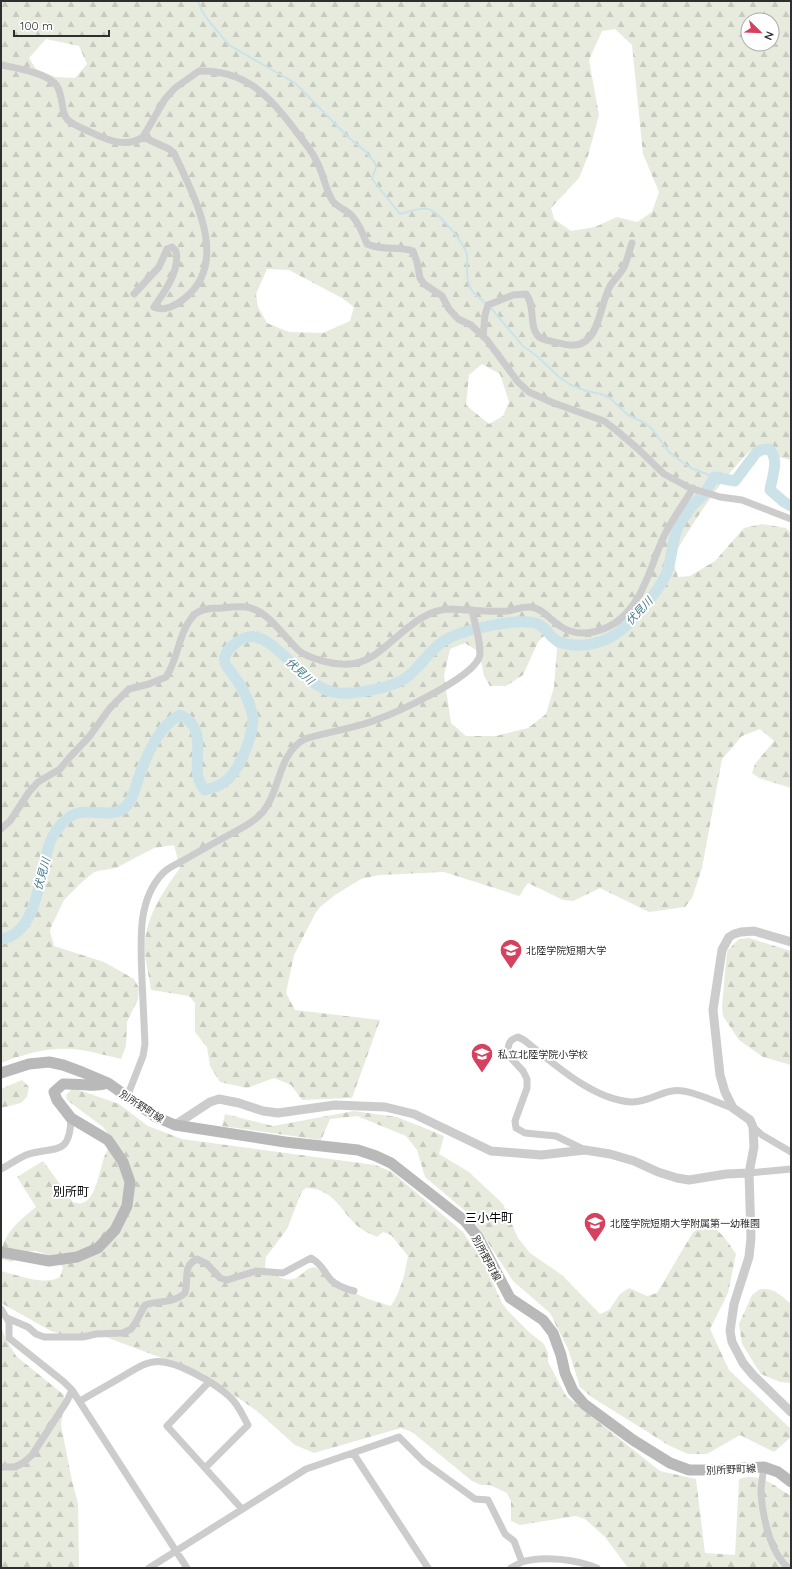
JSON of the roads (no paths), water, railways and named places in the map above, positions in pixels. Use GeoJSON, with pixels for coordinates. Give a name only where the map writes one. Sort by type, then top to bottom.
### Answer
{"type":"FeatureCollection","features":[{"type":"Feature","properties":{"kind":"main road","name":"別所野町線"},"geometry":{"type":"LineString","coordinates":[[1,1074],[29,1064],[48,1062],[82,1072],[108,1083],[156,1117],[175,1125],[285,1142],[358,1150],[391,1163],[465,1221],[478,1237],[510,1298],[543,1320],[553,1334],[561,1355],[565,1373],[573,1391],[584,1404],[646,1448],[670,1463],[689,1470],[764,1467],[778,1472],[791,1482]]}},
{"type":"Feature","properties":{"kind":"main road"},"geometry":{"type":"LineString","coordinates":[[1,1252],[49,1261],[77,1257],[98,1248],[115,1230],[127,1206],[130,1182],[123,1162],[108,1140],[72,1118],[57,1100],[54,1092],[63,1084],[76,1083],[99,1086],[108,1083]]}},
{"type":"Feature","properties":{"kind":"street"},"geometry":{"type":"LineString","coordinates":[[1,65],[31,71],[48,79],[57,86],[67,119],[80,127],[116,142],[137,141],[143,137],[166,99],[176,88],[199,71],[226,73],[249,83],[270,98],[303,141],[316,160],[332,200],[352,215],[360,225],[367,244],[379,248],[407,249],[413,251],[420,278],[424,284],[442,296],[449,309],[458,319],[471,325],[483,336],[518,382],[529,392],[604,421],[664,474],[694,488],[720,497],[742,500],[791,519]]}},
{"type":"Feature","properties":{"kind":"street"},"geometry":{"type":"LineString","coordinates":[[134,294],[159,267],[167,249],[172,247],[176,251],[177,263],[169,285],[154,308],[159,310],[172,306],[184,299],[194,290],[202,276],[208,258],[205,233],[197,207],[174,153],[169,149],[143,137]]}},
{"type":"Feature","properties":{"kind":"street"},"geometry":{"type":"LineString","coordinates":[[483,336],[484,315],[488,305],[513,295],[526,294],[530,299],[534,327],[539,336],[546,340],[568,346],[578,345],[585,342],[592,335],[610,286],[624,268],[632,243]]}},
{"type":"Feature","properties":{"kind":"street"},"geometry":{"type":"LineString","coordinates":[[1,829],[10,821],[29,792],[38,782],[60,769],[89,737],[110,708],[129,689],[155,682],[166,677],[174,661],[176,652],[188,623],[196,613],[200,611],[214,608],[247,607],[262,613],[301,652],[318,660],[348,664],[361,662],[373,657],[409,625],[428,616],[449,609],[509,611],[528,606],[538,610],[551,618],[560,627],[575,634],[592,633],[607,628],[632,607],[640,594],[664,536],[694,488]]}},
{"type":"Feature","properties":{"kind":"street"},"geometry":{"type":"LineString","coordinates":[[127,1097],[143,1056],[145,1044],[141,937],[142,916],[152,889],[164,873],[172,866],[245,828],[261,814],[267,806],[288,754],[298,742],[372,721],[405,707],[443,687],[460,676],[474,664],[479,657],[479,644],[472,610]]}},
{"type":"Feature","properties":{"kind":"street"},"geometry":{"type":"LineString","coordinates":[[734,1108],[725,1092],[720,1075],[713,1010],[722,950],[726,942],[734,934],[748,930],[791,942]]}},
{"type":"Feature","properties":{"kind":"street"},"geometry":{"type":"LineString","coordinates":[[585,1150],[556,1136],[524,1133],[516,1128],[515,1121],[527,1088],[527,1079],[523,1071],[508,1054],[508,1046],[513,1038],[518,1037],[524,1040],[574,1079],[591,1089],[615,1099],[630,1102],[641,1101],[670,1091],[681,1090],[734,1108],[750,1120],[753,1127],[754,1147],[749,1173],[751,1238],[749,1257],[734,1304],[730,1331],[732,1342],[743,1363],[753,1375],[791,1412]]}},
{"type":"Feature","properties":{"kind":"street"},"geometry":{"type":"LineString","coordinates":[[175,1125],[210,1102],[219,1099],[239,1103],[263,1111],[278,1113],[335,1105],[385,1107],[414,1114],[491,1151],[541,1155],[585,1150],[610,1154],[677,1178],[689,1180],[726,1174],[791,1170]]}},
{"type":"Feature","properties":{"kind":"street"},"geometry":{"type":"LineString","coordinates":[[1,1169],[25,1155],[54,1150],[61,1147],[68,1141],[71,1132],[72,1118]]}},
{"type":"Feature","properties":{"kind":"street"},"geometry":{"type":"LineString","coordinates":[[753,1127],[762,1135],[791,1152]]}},
{"type":"Feature","properties":{"kind":"street"},"geometry":{"type":"LineString","coordinates":[[7,1318],[28,1327],[36,1334],[44,1337],[83,1337],[96,1334],[123,1333],[130,1329],[136,1322],[145,1305],[152,1302],[172,1301],[185,1293],[187,1285],[187,1268],[190,1262],[197,1259],[207,1264],[220,1278],[227,1280],[256,1271],[283,1273],[311,1258],[319,1263],[330,1279],[336,1284],[354,1291]]}},
{"type":"Feature","properties":{"kind":"street"},"geometry":{"type":"LineString","coordinates":[[1,1309],[9,1322],[9,1338],[64,1382],[80,1401],[187,1568]]}},
{"type":"Feature","properties":{"kind":"street"},"geometry":{"type":"LineString","coordinates":[[80,1401],[136,1368],[151,1362],[157,1361],[189,1370],[230,1396],[236,1403],[248,1425],[205,1468]]}},
{"type":"Feature","properties":{"kind":"street"},"geometry":{"type":"LineString","coordinates":[[209,1382],[167,1426],[242,1509]]}},
{"type":"Feature","properties":{"kind":"street"},"geometry":{"type":"LineString","coordinates":[[1,1467],[15,1467],[24,1463],[32,1455],[67,1401],[72,1390]]}},
{"type":"Feature","properties":{"kind":"street"},"geometry":{"type":"LineString","coordinates":[[149,1568],[306,1469],[399,1437],[424,1462],[475,1499],[488,1500],[505,1534],[514,1542],[522,1562]]}},
{"type":"Feature","properties":{"kind":"street"},"geometry":{"type":"LineString","coordinates":[[353,1452],[428,1568]]}},
{"type":"Feature","properties":{"kind":"street"},"geometry":{"type":"LineString","coordinates":[[764,1467],[761,1490],[763,1511],[777,1556],[788,1568]]}},
{"type":"Feature","properties":{"kind":"street"},"geometry":{"type":"LineString","coordinates":[[511,1568],[522,1562],[538,1560],[568,1560],[588,1564],[597,1568]]}},
{"type":"Feature","properties":{"kind":"waterway"},"geometry":{"type":"LineString","coordinates":[[198,1],[208,20],[229,45],[295,83],[348,137],[365,151],[375,163],[376,167],[372,179],[400,214],[418,209],[428,209],[438,215],[456,236],[465,250],[467,255],[467,277],[469,285],[474,293],[486,304]]}},
{"type":"Feature","properties":{"kind":"waterway"},"geometry":{"type":"LineString","coordinates":[[490,307],[523,346],[538,357],[559,377],[571,385],[610,398],[628,415],[645,423],[653,430],[669,452],[691,468],[714,477]]}},
{"type":"Feature","properties":{"kind":"waterway","name":"伏見川"},"geometry":{"type":"LineString","coordinates":[[1,939],[13,935],[23,926],[30,914],[36,900],[50,842],[58,829],[69,817],[78,813],[113,813],[127,806],[156,739],[173,719],[180,715],[190,722],[195,730],[198,740],[197,772],[200,782],[205,790],[221,784],[235,771],[248,745],[253,719],[249,703],[239,683],[225,663],[226,654],[232,646],[240,640],[248,637],[258,637],[268,642],[300,671],[322,688],[340,693],[360,692],[392,685],[413,672],[433,650],[444,641],[459,634],[494,625],[530,622],[538,624],[544,628],[559,642],[586,645],[603,641],[619,632],[626,626],[648,602],[662,583],[667,572],[676,531],[687,512],[703,495],[714,477],[735,481],[756,453],[761,450],[769,449],[775,463],[770,490],[791,506]]}},
{"type":"Feature","properties":{"kind":"place","name":"北陸学院短期大学"},"geometry":{"type":"Point","coordinates":[511,970]}},
{"type":"Feature","properties":{"kind":"place","name":"私立北陸学院小学校"},"geometry":{"type":"Point","coordinates":[482,1074]}},
{"type":"Feature","properties":{"kind":"place","name":"北陸学院短期大学附属第一幼稚園"},"geometry":{"type":"Point","coordinates":[595,1242]}},
{"type":"Feature","properties":{"kind":"district","name":"別所町"},"geometry":{"type":"Point","coordinates":[71,1192]}},
{"type":"Feature","properties":{"kind":"district","name":"三小牛町"},"geometry":{"type":"Point","coordinates":[489,1218]}}]}
